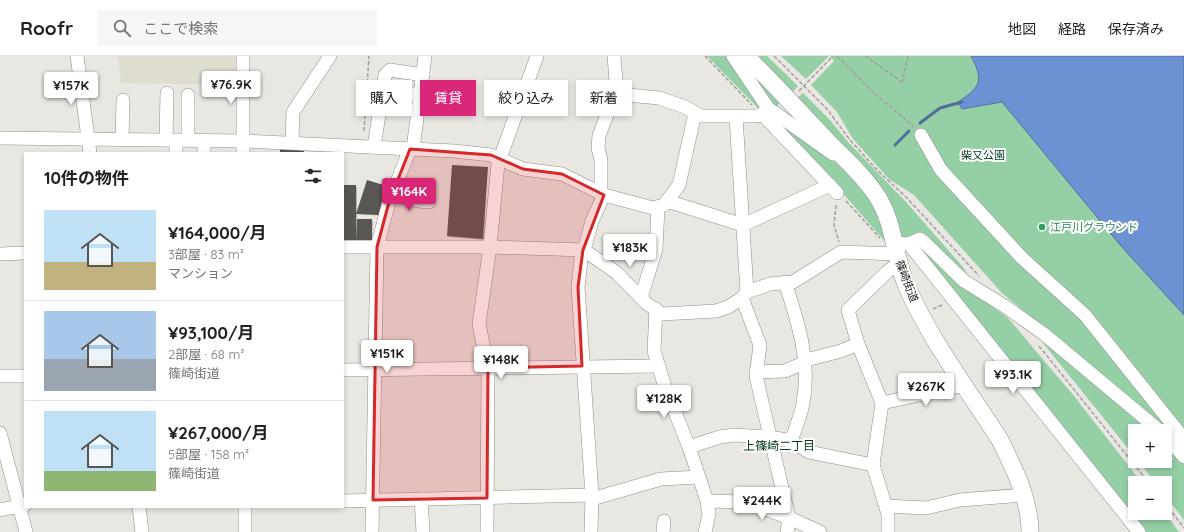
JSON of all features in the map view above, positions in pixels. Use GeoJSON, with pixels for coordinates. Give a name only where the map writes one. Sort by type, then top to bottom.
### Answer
{"type":"FeatureCollection","features":[{"type":"Feature","properties":{"kind":"main road","name":"篠崎街道"},"geometry":{"type":"LineString","coordinates":[[746,56],[792,102],[876,194],[883,206],[907,287],[925,322],[1000,440],[1016,475],[1029,517],[1030,532]]}},
{"type":"Feature","properties":{"kind":"street"},"geometry":{"type":"LineString","coordinates":[[76,56],[90,152]]}},
{"type":"Feature","properties":{"kind":"street"},"geometry":{"type":"LineString","coordinates":[[243,56],[243,147]]}},
{"type":"Feature","properties":{"kind":"street"},"geometry":{"type":"LineString","coordinates":[[292,143],[293,112],[330,56]]}},
{"type":"Feature","properties":{"kind":"street"},"geometry":{"type":"LineString","coordinates":[[422,80],[425,56]]}},
{"type":"Feature","properties":{"kind":"street"},"geometry":{"type":"LineString","coordinates":[[487,532],[488,368],[479,324],[490,247],[499,157],[537,56]]}},
{"type":"Feature","properties":{"kind":"street"},"geometry":{"type":"LineString","coordinates":[[614,56],[616,80]]}},
{"type":"Feature","properties":{"kind":"street"},"geometry":{"type":"LineString","coordinates":[[0,138],[122,140],[148,146],[176,143],[204,147],[243,147],[292,143],[454,150],[499,157],[523,169],[562,174],[603,195],[653,208],[663,205],[743,225],[833,189],[761,110],[733,56]]}},
{"type":"Feature","properties":{"kind":"street"},"geometry":{"type":"LineString","coordinates":[[384,80],[385,75],[390,70],[423,75]]}},
{"type":"Feature","properties":{"kind":"street"},"geometry":{"type":"LineString","coordinates":[[167,93],[176,143]]}},
{"type":"Feature","properties":{"kind":"street"},"geometry":{"type":"LineString","coordinates":[[176,143],[188,94]]}},
{"type":"Feature","properties":{"kind":"street"},"geometry":{"type":"LineString","coordinates":[[372,532],[378,247],[392,195],[412,149],[420,95],[412,94]]}},
{"type":"Feature","properties":{"kind":"street"},"geometry":{"type":"LineString","coordinates":[[632,95],[659,98],[685,107],[701,116],[736,117],[761,110],[858,173]]}},
{"type":"Feature","properties":{"kind":"street"},"geometry":{"type":"LineString","coordinates":[[122,140],[123,100]]}},
{"type":"Feature","properties":{"kind":"street"},"geometry":{"type":"LineString","coordinates":[[641,298],[656,249],[663,205],[679,185],[695,113]]}},
{"type":"Feature","properties":{"kind":"street"},"geometry":{"type":"LineString","coordinates":[[369,147],[376,116]]}},
{"type":"Feature","properties":{"kind":"street"},"geometry":{"type":"LineString","coordinates":[[591,532],[592,497],[582,366],[578,287],[583,250],[592,221],[603,195],[601,160],[598,148],[599,136],[606,116]]}},
{"type":"Feature","properties":{"kind":"street"},"geometry":{"type":"LineString","coordinates":[[736,117],[743,225],[745,295],[760,345],[756,372],[789,518],[787,532]]}},
{"type":"Feature","properties":{"kind":"street"},"geometry":{"type":"LineString","coordinates":[[921,135],[941,170],[1022,258],[1085,315],[1180,434],[1181,452]]}},
{"type":"Feature","properties":{"kind":"street"},"geometry":{"type":"LineString","coordinates":[[392,195],[418,202],[429,202]]}},
{"type":"Feature","properties":{"kind":"street"},"geometry":{"type":"LineString","coordinates":[[344,247],[490,247],[583,250],[617,273],[641,298],[662,314],[716,311],[728,307],[745,295],[770,284],[792,282],[841,252],[897,250],[920,239],[964,281],[1006,307],[1044,334],[1152,424]]}},
{"type":"Feature","properties":{"kind":"street"},"geometry":{"type":"LineString","coordinates":[[897,250],[953,300],[1139,532]]}},
{"type":"Feature","properties":{"kind":"street"},"geometry":{"type":"LineString","coordinates":[[888,532],[888,514],[873,465],[882,403],[858,344],[848,310],[892,268],[897,250]]}},
{"type":"Feature","properties":{"kind":"street"},"geometry":{"type":"LineString","coordinates":[[0,254],[24,252]]}},
{"type":"Feature","properties":{"kind":"street"},"geometry":{"type":"LineString","coordinates":[[785,282],[795,313],[806,361],[803,404],[791,441]]}},
{"type":"Feature","properties":{"kind":"street"},"geometry":{"type":"LineString","coordinates":[[656,309],[654,351],[665,387],[689,447],[707,502],[709,514],[705,532]]}},
{"type":"Feature","properties":{"kind":"street"},"geometry":{"type":"LineString","coordinates":[[756,372],[785,371],[806,361],[841,351],[858,344]]}},
{"type":"Feature","properties":{"kind":"street"},"geometry":{"type":"LineString","coordinates":[[344,370],[659,366]]}},
{"type":"Feature","properties":{"kind":"street"},"geometry":{"type":"LineString","coordinates":[[0,376],[24,376]]}},
{"type":"Feature","properties":{"kind":"street"},"geometry":{"type":"LineString","coordinates":[[882,403],[965,385]]}},
{"type":"Feature","properties":{"kind":"street"},"geometry":{"type":"LineString","coordinates":[[0,433],[22,505],[26,532]]}},
{"type":"Feature","properties":{"kind":"street"},"geometry":{"type":"LineString","coordinates":[[689,447],[720,437],[734,435],[770,437],[791,441],[809,452],[873,465]]}},
{"type":"Feature","properties":{"kind":"street"},"geometry":{"type":"LineString","coordinates":[[1172,443],[1181,452]]}},
{"type":"Feature","properties":{"kind":"street"},"geometry":{"type":"LineString","coordinates":[[344,501],[592,497],[661,479],[699,477]]}},
{"type":"Feature","properties":{"kind":"street"},"geometry":{"type":"LineString","coordinates":[[886,506],[926,508],[960,500],[1023,495]]}},
{"type":"Feature","properties":{"kind":"street"},"geometry":{"type":"LineString","coordinates":[[421,499],[423,532]]}},
{"type":"Feature","properties":{"kind":"street"},"geometry":{"type":"LineString","coordinates":[[707,502],[747,502],[820,532]]}},
{"type":"Feature","properties":{"kind":"street"},"geometry":{"type":"LineString","coordinates":[[0,510],[22,505]]}},
{"type":"Feature","properties":{"kind":"street"},"geometry":{"type":"LineString","coordinates":[[139,508],[142,532]]}},
{"type":"Feature","properties":{"kind":"street"},"geometry":{"type":"LineString","coordinates":[[245,508],[245,532]]}},
{"type":"Feature","properties":{"kind":"path"},"geometry":{"type":"LineString","coordinates":[[368,56],[369,147]]}},
{"type":"Feature","properties":{"kind":"path"},"geometry":{"type":"LineString","coordinates":[[705,56],[761,110]]}},
{"type":"Feature","properties":{"kind":"path"},"geometry":{"type":"LineString","coordinates":[[774,56],[827,109],[850,140],[877,170],[907,198]]}},
{"type":"Feature","properties":{"kind":"path"},"geometry":{"type":"LineString","coordinates":[[800,90],[833,56]]}},
{"type":"Feature","properties":{"kind":"path"},"geometry":{"type":"LineString","coordinates":[[837,56],[874,94],[911,123],[921,135]]}},
{"type":"Feature","properties":{"kind":"path"},"geometry":{"type":"LineString","coordinates":[[865,56],[902,83],[908,56]]}},
{"type":"Feature","properties":{"kind":"path"},"geometry":{"type":"LineString","coordinates":[[833,189],[897,250]]}},
{"type":"Feature","properties":{"kind":"path"},"geometry":{"type":"LineString","coordinates":[[833,189],[834,225],[841,252]]}},
{"type":"Feature","properties":{"kind":"path"},"geometry":{"type":"LineString","coordinates":[[928,311],[953,300]]}},
{"type":"Feature","properties":{"kind":"path"},"geometry":{"type":"LineString","coordinates":[[1172,512],[1184,528]]}},
{"type":"Feature","properties":{"kind":"highlighted area"},"geometry":{"type":"Polygon","coordinates":[[[410,149],[491,155],[523,169],[562,174],[604,195],[583,250],[578,287],[582,366],[488,368],[487,498],[373,500],[377,247],[389,202],[410,149]]]}},
{"type":"Feature","properties":{"kind":"shaded area"},"geometry":{"type":"Polygon","coordinates":[[[118,56],[238,56],[239,85],[121,83],[118,56]]]}},
{"type":"Feature","properties":{"kind":"green space"},"geometry":{"type":"Polygon","coordinates":[[[707,56],[730,56],[761,105],[759,109],[707,56]]]}},
{"type":"Feature","properties":{"kind":"green space"},"geometry":{"type":"Polygon","coordinates":[[[739,56],[783,100],[774,109],[739,56]]]}},
{"type":"Feature","properties":{"kind":"green space"},"geometry":{"type":"Polygon","coordinates":[[[753,56],[767,56],[798,86],[791,94],[753,56]]]}},
{"type":"Feature","properties":{"kind":"green space"},"geometry":{"type":"Polygon","coordinates":[[[781,56],[829,56],[806,79],[781,56]]]}},
{"type":"Feature","properties":{"kind":"green space","name":"柴又公園"},"geometry":{"type":"Polygon","coordinates":[[[830,56],[971,56],[978,71],[979,77],[976,87],[972,92],[958,102],[962,109],[1002,102],[1121,245],[1184,315],[1184,520],[1172,504],[1172,476],[1150,476],[1144,468],[1172,468],[1172,424],[1161,424],[1002,293],[914,195],[889,179],[853,139],[837,112],[811,85],[834,61],[830,56]]]}},
{"type":"Feature","properties":{"kind":"green space"},"geometry":{"type":"Polygon","coordinates":[[[803,93],[906,202],[963,267],[969,277],[968,278],[919,232],[905,239],[901,237],[797,98],[803,93]]]}},
{"type":"Feature","properties":{"kind":"green space"},"geometry":{"type":"Polygon","coordinates":[[[770,116],[827,154],[855,177],[873,200],[889,246],[846,197],[817,168],[770,116]]]}},
{"type":"Feature","properties":{"kind":"green space"},"geometry":{"type":"Polygon","coordinates":[[[917,247],[923,248],[960,283],[1008,318],[1074,396],[1128,465],[1128,468],[1130,468],[1137,476],[1128,476],[1128,512],[917,247]]]}},
{"type":"Feature","properties":{"kind":"green space"},"geometry":{"type":"Polygon","coordinates":[[[1039,338],[1143,424],[1128,424],[1128,448],[1039,338]]]}},
{"type":"Feature","properties":{"kind":"green space"},"geometry":{"type":"Polygon","coordinates":[[[1134,520],[1170,520],[1179,532],[1144,532],[1134,520]]]}},
{"type":"Feature","properties":{"kind":"water"},"geometry":{"type":"Polygon","coordinates":[[[971,56],[1184,56],[1184,315],[1121,246],[1002,102],[962,109],[958,102],[972,92],[976,87],[979,77],[978,71],[971,56]]]}},
{"type":"Feature","properties":{"kind":"building"},"geometry":{"type":"Polygon","coordinates":[[[280,147],[304,147],[304,152],[280,152],[280,147]]]}},
{"type":"Feature","properties":{"kind":"building"},"geometry":{"type":"Polygon","coordinates":[[[452,165],[488,167],[483,239],[447,236],[452,165]]]}},
{"type":"Feature","properties":{"kind":"building"},"geometry":{"type":"Polygon","coordinates":[[[367,180],[390,187],[381,215],[356,214],[367,180]]]}},
{"type":"Feature","properties":{"kind":"building"},"geometry":{"type":"Polygon","coordinates":[[[344,185],[356,185],[356,243],[344,243],[344,185]]]}},
{"type":"Feature","properties":{"kind":"building"},"geometry":{"type":"Polygon","coordinates":[[[357,219],[372,219],[372,243],[356,243],[357,219]]]}},
{"type":"Feature","properties":{"kind":"waterway"},"geometry":{"type":"LineString","coordinates":[[920,123],[940,108],[962,102]]}},
{"type":"Feature","properties":{"kind":"waterway"},"geometry":{"type":"LineString","coordinates":[[895,145],[909,131]]}},
{"type":"Feature","properties":{"kind":"place","name":"江戸川グラウンド"},"geometry":{"type":"Point","coordinates":[1042,227]}},
{"type":"Feature","properties":{"kind":"district","name":"上篠崎二丁目"},"geometry":{"type":"Point","coordinates":[779,445]}}]}
